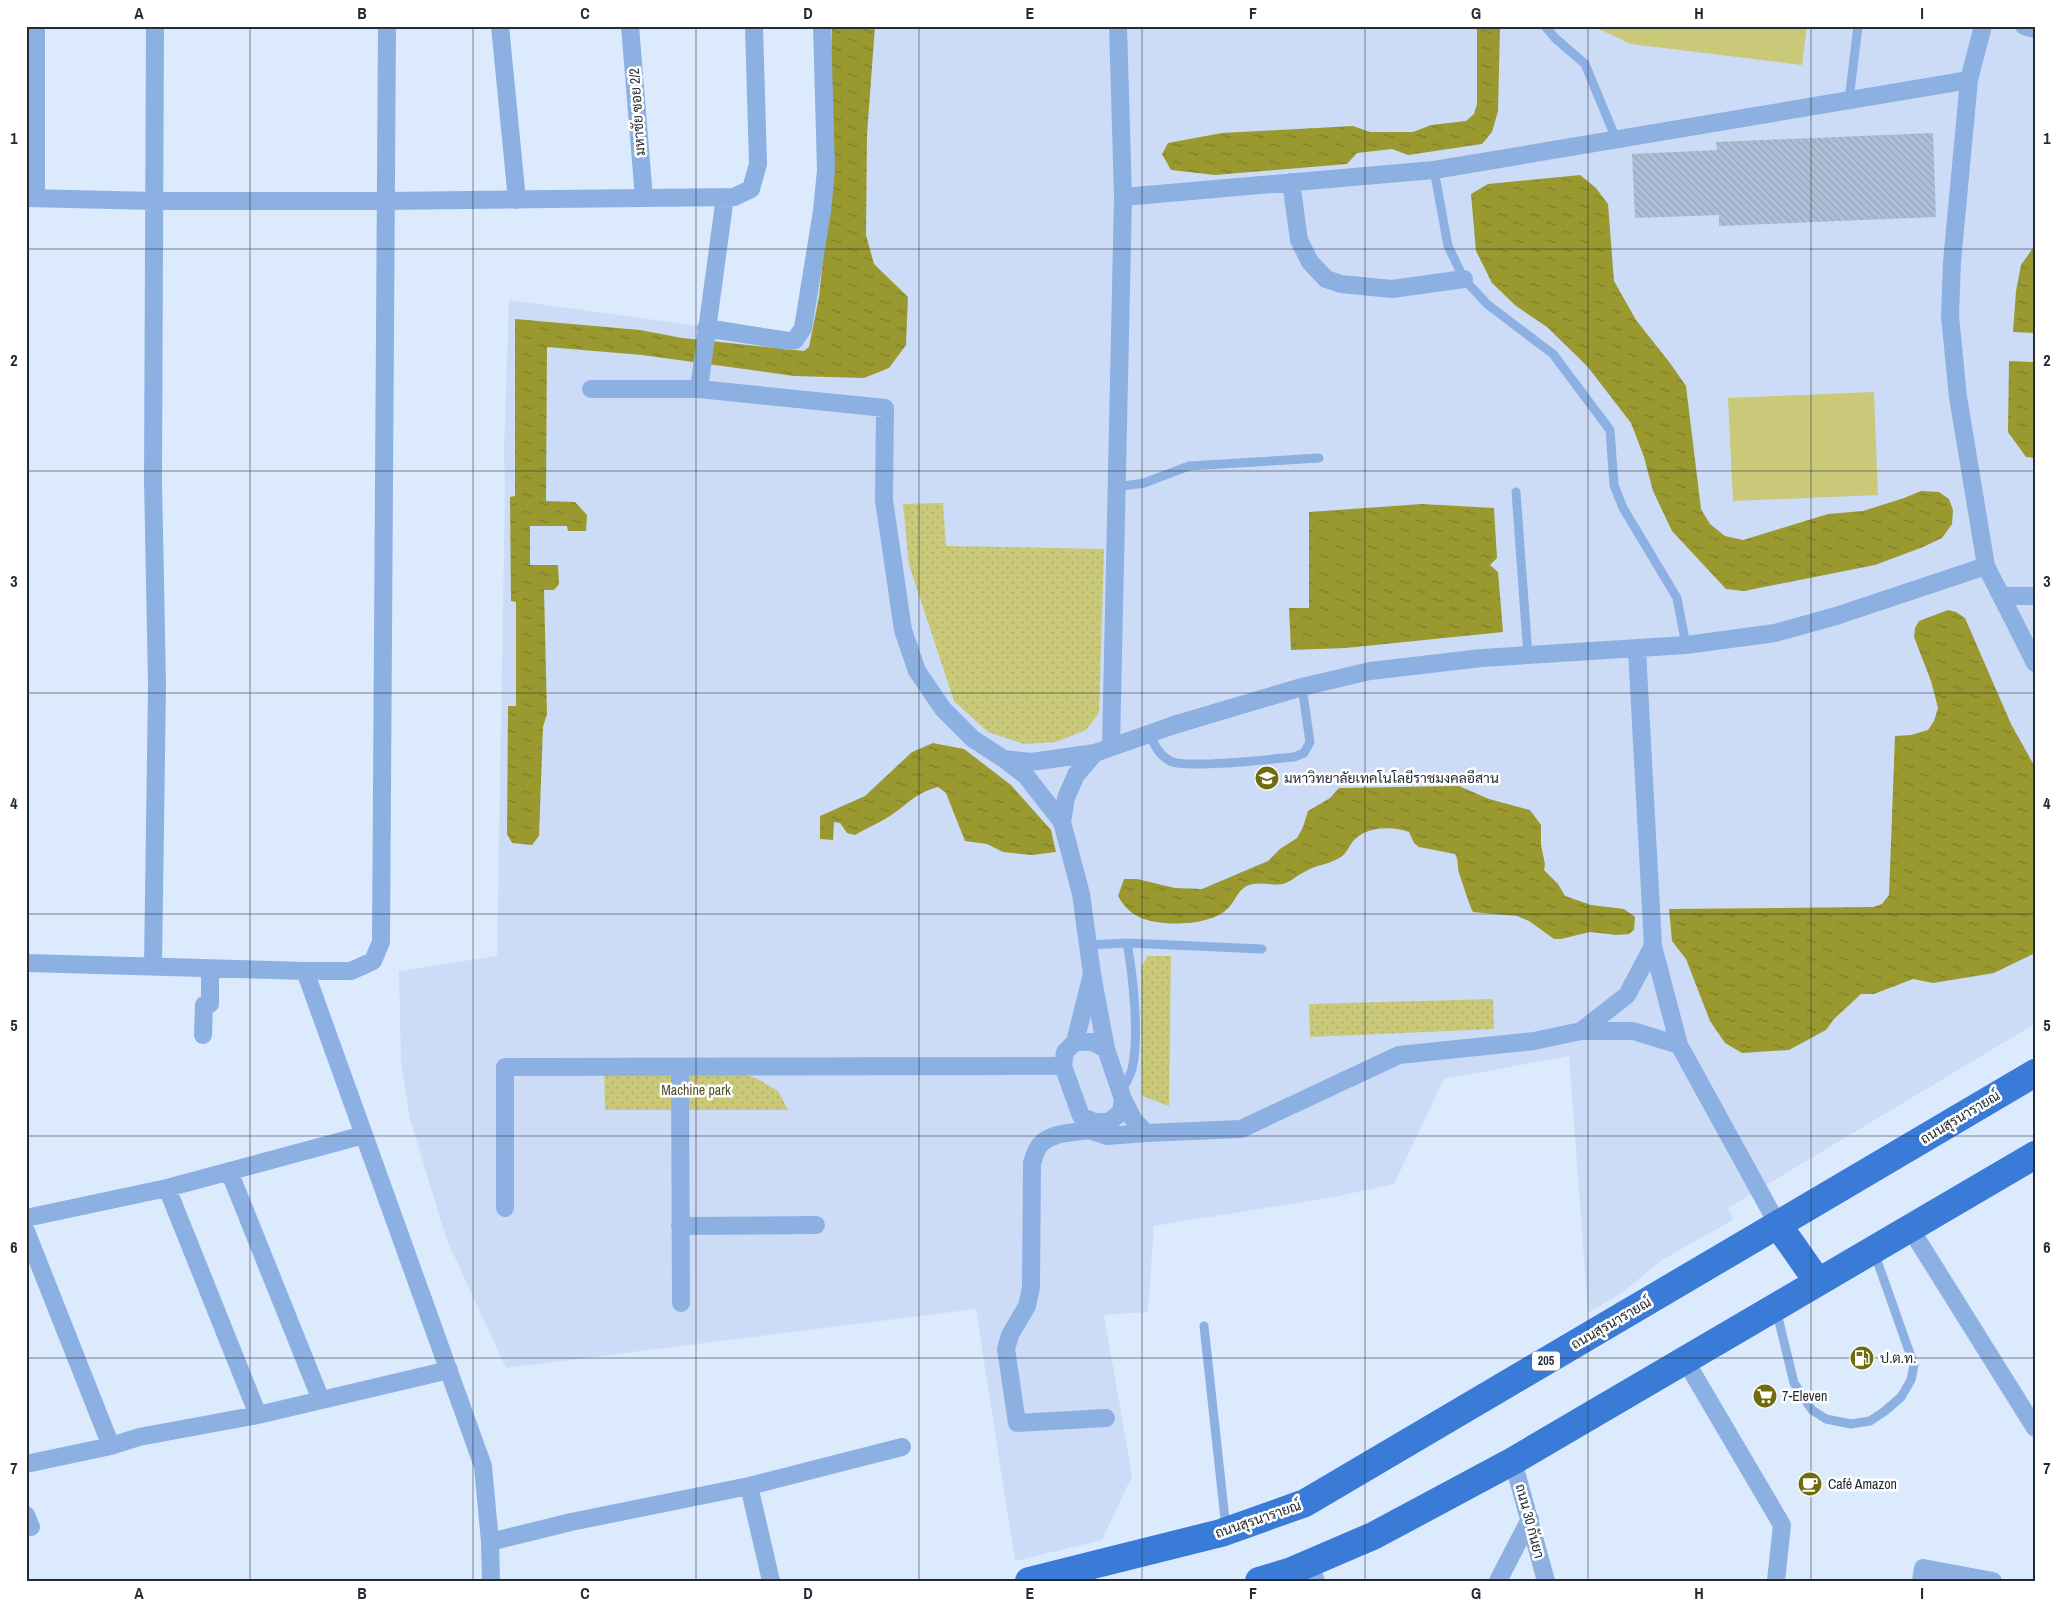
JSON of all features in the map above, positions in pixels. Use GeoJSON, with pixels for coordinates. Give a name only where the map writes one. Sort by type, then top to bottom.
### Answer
{"type":"FeatureCollection","features":[{"type":"Feature","properties":{"kind":"main road","name":"ถนนสุรนารายณ์"},"geometry":{"type":"LineString","coordinates":[[1029,1581],[1226,1531],[1305,1503],[2035,1073]]}},
{"type":"Feature","properties":{"kind":"main road"},"geometry":{"type":"LineString","coordinates":[[1259,1581],[1289,1572],[1313,1572],[1373,1536],[1514,1461],[2035,1155]]}},
{"type":"Feature","properties":{"kind":"main road"},"geometry":{"type":"LineString","coordinates":[[1778,1225],[1818,1282]]}},
{"type":"Feature","properties":{"kind":"street"},"geometry":{"type":"LineString","coordinates":[[36,26],[31,198],[155,201],[385,201],[734,197],[751,189],[758,164],[754,26]]}},
{"type":"Feature","properties":{"kind":"street"},"geometry":{"type":"LineString","coordinates":[[153,967],[156,685],[153,480],[155,26]]}},
{"type":"Feature","properties":{"kind":"street"},"geometry":{"type":"LineString","coordinates":[[26,962],[351,971],[372,961],[381,942],[387,26]]}},
{"type":"Feature","properties":{"kind":"street"},"geometry":{"type":"LineString","coordinates":[[500,26],[517,200]]}},
{"type":"Feature","properties":{"kind":"street","name":"มหาชัย ซอย 2/2"},"geometry":{"type":"LineString","coordinates":[[630,26],[644,198]]}},
{"type":"Feature","properties":{"kind":"street"},"geometry":{"type":"LineString","coordinates":[[706,329],[788,341],[795,340],[803,328],[822,211],[826,170],[822,26]]}},
{"type":"Feature","properties":{"kind":"street"},"geometry":{"type":"LineString","coordinates":[[1062,822],[1066,798],[1076,775],[1103,750],[1116,487],[1123,197],[1118,26]]}},
{"type":"Feature","properties":{"kind":"street"},"geometry":{"type":"LineString","coordinates":[[1983,26],[1969,80],[1952,262],[1950,316],[1958,397],[1986,566],[2035,664]]}},
{"type":"Feature","properties":{"kind":"street"},"geometry":{"type":"LineString","coordinates":[[2024,26],[2035,29]]}},
{"type":"Feature","properties":{"kind":"street"},"geometry":{"type":"LineString","coordinates":[[1123,197],[1434,170],[1969,80]]}},
{"type":"Feature","properties":{"kind":"street"},"geometry":{"type":"LineString","coordinates":[[1291,182],[1299,240],[1310,262],[1326,279],[1342,284],[1392,289],[1464,279]]}},
{"type":"Feature","properties":{"kind":"street"},"geometry":{"type":"LineString","coordinates":[[699,389],[725,197]]}},
{"type":"Feature","properties":{"kind":"street"},"geometry":{"type":"LineString","coordinates":[[591,389],[699,389],[886,408],[884,500],[903,630],[914,663],[917,671],[943,709],[974,739],[1026,776],[1062,822],[1081,894],[1092,974],[1106,1049],[1122,1096],[1133,1119],[1146,1133]]}},
{"type":"Feature","properties":{"kind":"street"},"geometry":{"type":"LineString","coordinates":[[1004,759],[1032,762],[1103,750],[1302,687],[1370,671],[1482,658],[1637,650],[1775,633],[1836,616],[1986,566]]}},
{"type":"Feature","properties":{"kind":"street"},"geometry":{"type":"LineString","coordinates":[[2001,596],[2035,596]]}},
{"type":"Feature","properties":{"kind":"street"},"geometry":{"type":"LineString","coordinates":[[1637,650],[1653,946],[1679,1045],[1778,1225]]}},
{"type":"Feature","properties":{"kind":"street"},"geometry":{"type":"LineString","coordinates":[[1581,1031],[1627,995],[1653,946]]}},
{"type":"Feature","properties":{"kind":"street"},"geometry":{"type":"LineString","coordinates":[[203,1035],[204,1005],[210,1004],[210,968]]}},
{"type":"Feature","properties":{"kind":"street"},"geometry":{"type":"LineString","coordinates":[[305,971],[483,1466],[490,1542],[491,1581]]}},
{"type":"Feature","properties":{"kind":"street"},"geometry":{"type":"LineString","coordinates":[[1092,974],[1076,1042],[1065,1052],[1063,1066],[1085,1123],[1107,1136],[1241,1129],[1399,1055],[1534,1041],[1581,1031],[1633,1031],[1679,1045]]}},
{"type":"Feature","properties":{"kind":"street"},"geometry":{"type":"LineString","coordinates":[[1076,1042],[1093,1042],[1106,1049]]}},
{"type":"Feature","properties":{"kind":"street"},"geometry":{"type":"LineString","coordinates":[[505,1208],[505,1067],[1063,1066]]}},
{"type":"Feature","properties":{"kind":"street"},"geometry":{"type":"LineString","coordinates":[[680,1067],[681,1303]]}},
{"type":"Feature","properties":{"kind":"street"},"geometry":{"type":"LineString","coordinates":[[1106,1418],[1017,1423],[1006,1349],[1010,1335],[1027,1306],[1031,1287],[1032,1163],[1037,1148],[1043,1141],[1085,1123],[1109,1122],[1120,1112],[1122,1096]]}},
{"type":"Feature","properties":{"kind":"street"},"geometry":{"type":"LineString","coordinates":[[26,1218],[167,1188],[364,1135]]}},
{"type":"Feature","properties":{"kind":"street"},"geometry":{"type":"LineString","coordinates":[[230,1171],[321,1400]]}},
{"type":"Feature","properties":{"kind":"street"},"geometry":{"type":"LineString","coordinates":[[167,1188],[258,1415]]}},
{"type":"Feature","properties":{"kind":"street"},"geometry":{"type":"LineString","coordinates":[[680,1226],[816,1225]]}},
{"type":"Feature","properties":{"kind":"street"},"geometry":{"type":"LineString","coordinates":[[1910,1228],[2035,1428]]}},
{"type":"Feature","properties":{"kind":"street"},"geometry":{"type":"LineString","coordinates":[[26,1231],[111,1446]]}},
{"type":"Feature","properties":{"kind":"street"},"geometry":{"type":"LineString","coordinates":[[1685,1360],[1782,1525],[1776,1581]]}},
{"type":"Feature","properties":{"kind":"street"},"geometry":{"type":"LineString","coordinates":[[26,1464],[111,1446],[139,1437],[258,1415],[449,1370]]}},
{"type":"Feature","properties":{"kind":"street"},"geometry":{"type":"LineString","coordinates":[[490,1542],[572,1522],[749,1486],[902,1447]]}},
{"type":"Feature","properties":{"kind":"street","name":"ถนน 30 กันยา"},"geometry":{"type":"LineString","coordinates":[[1514,1461],[1546,1581]]}},
{"type":"Feature","properties":{"kind":"street"},"geometry":{"type":"LineString","coordinates":[[749,1486],[771,1581]]}},
{"type":"Feature","properties":{"kind":"street"},"geometry":{"type":"LineString","coordinates":[[1498,1581],[1530,1519]]}},
{"type":"Feature","properties":{"kind":"street"},"geometry":{"type":"LineString","coordinates":[[1921,1581],[1923,1568],[1993,1581]]}},
{"type":"Feature","properties":{"kind":"lane"},"geometry":{"type":"LineString","coordinates":[[1545,26],[1555,38],[1585,64],[1616,139]]}},
{"type":"Feature","properties":{"kind":"lane"},"geometry":{"type":"LineString","coordinates":[[1849,100],[1858,26]]}},
{"type":"Feature","properties":{"kind":"lane"},"geometry":{"type":"LineString","coordinates":[[1434,170],[1448,246],[1464,279],[1487,304],[1553,354],[1610,430],[1614,484],[1623,508],[1677,598],[1686,645]]}},
{"type":"Feature","properties":{"kind":"lane"},"geometry":{"type":"LineString","coordinates":[[1116,487],[1144,483],[1189,466],[1320,458]]}},
{"type":"Feature","properties":{"kind":"lane"},"geometry":{"type":"LineString","coordinates":[[1516,492],[1528,656]]}},
{"type":"Feature","properties":{"kind":"lane"},"geometry":{"type":"LineString","coordinates":[[1150,734],[1156,749],[1173,762],[1193,764],[1294,757],[1304,753],[1310,742],[1302,687]]}},
{"type":"Feature","properties":{"kind":"lane"},"geometry":{"type":"LineString","coordinates":[[1122,1096],[1134,1062],[1134,1024],[1128,943]]}},
{"type":"Feature","properties":{"kind":"lane"},"geometry":{"type":"LineString","coordinates":[[1088,945],[1128,943],[1262,949]]}},
{"type":"Feature","properties":{"kind":"lane"},"geometry":{"type":"LineString","coordinates":[[1776,1307],[1794,1383],[1812,1410],[1826,1419],[1851,1424],[1870,1421],[1885,1412],[1901,1397],[1911,1380],[1914,1365],[1873,1250]]}},
{"type":"Feature","properties":{"kind":"lane"},"geometry":{"type":"LineString","coordinates":[[1204,1326],[1226,1531]]}},
{"type":"Feature","properties":{"kind":"shaded area","name":"มหาวิทยาลัยเทคโนโลยีราชมงคลอีสาน"},"geometry":{"type":"Polygon","coordinates":[[[818,26],[2035,26],[2035,1024],[1728,1208],[1733,1218],[1731,1221],[1662,1260],[1624,1291],[1588,1313],[1569,1056],[1444,1079],[1394,1184],[1339,1196],[1154,1226],[1148,1312],[1104,1315],[1132,1476],[1102,1540],[1015,1561],[976,1309],[506,1368],[446,1238],[410,1119],[401,1062],[399,971],[497,956],[505,491],[504,452],[509,300],[706,327],[796,336],[818,215],[818,26]]]}},
{"type":"Feature","properties":{"kind":"green space"},"geometry":{"type":"Polygon","coordinates":[[[1592,26],[1807,26],[1802,65],[1631,44],[1592,26]]]}},
{"type":"Feature","properties":{"kind":"green space"},"geometry":{"type":"Polygon","coordinates":[[[1874,392],[1878,495],[1733,501],[1728,398],[1874,392]]]}},
{"type":"Feature","properties":{"kind":"green space"},"geometry":{"type":"Polygon","coordinates":[[[943,503],[946,546],[1104,549],[1099,713],[1086,730],[1056,742],[1024,744],[988,732],[954,701],[909,565],[903,504],[943,503]]]}},
{"type":"Feature","properties":{"kind":"green space"},"geometry":{"type":"Polygon","coordinates":[[[1148,956],[1171,956],[1169,1106],[1142,1096],[1141,967],[1148,956]]]}},
{"type":"Feature","properties":{"kind":"green space"},"geometry":{"type":"Polygon","coordinates":[[[1493,999],[1494,1029],[1310,1037],[1309,1004],[1493,999]]]}},
{"type":"Feature","properties":{"kind":"green space","name":"Machine park"},"geometry":{"type":"Polygon","coordinates":[[[604,1071],[731,1071],[756,1078],[778,1091],[788,1110],[605,1110],[604,1071]]]}},
{"type":"Feature","properties":{"kind":"water"},"geometry":{"type":"Polygon","coordinates":[[[832,26],[875,26],[867,135],[866,235],[874,264],[908,297],[906,345],[889,368],[864,378],[794,376],[642,355],[547,347],[546,501],[575,502],[587,515],[586,531],[568,531],[567,526],[530,526],[530,565],[558,565],[559,584],[554,590],[544,590],[547,714],[543,727],[539,836],[532,845],[512,843],[507,834],[508,706],[516,706],[516,602],[511,601],[510,497],[515,496],[515,319],[640,330],[682,338],[804,351],[809,347],[819,297],[824,249],[832,26]]]}},
{"type":"Feature","properties":{"kind":"water"},"geometry":{"type":"Polygon","coordinates":[[[1477,26],[1500,26],[1498,111],[1492,132],[1482,144],[1408,155],[1392,149],[1357,153],[1347,164],[1215,175],[1171,170],[1162,154],[1168,143],[1222,133],[1353,126],[1370,132],[1413,132],[1431,125],[1466,121],[1474,114],[1477,104],[1477,26]]]}},
{"type":"Feature","properties":{"kind":"water"},"geometry":{"type":"Polygon","coordinates":[[[1580,175],[1596,188],[1608,204],[1614,281],[1636,320],[1686,386],[1701,509],[1710,524],[1725,536],[1743,540],[1828,514],[1863,511],[1921,491],[1939,492],[1949,499],[1953,510],[1952,524],[1942,538],[1875,565],[1744,591],[1726,589],[1672,531],[1653,491],[1644,457],[1631,423],[1587,366],[1547,327],[1516,306],[1492,283],[1476,251],[1471,194],[1488,184],[1580,175]]]}},
{"type":"Feature","properties":{"kind":"water"},"geometry":{"type":"Polygon","coordinates":[[[2033,248],[2035,249],[2035,333],[2013,332],[2016,291],[2021,265],[2033,248]]]}},
{"type":"Feature","properties":{"kind":"water"},"geometry":{"type":"Polygon","coordinates":[[[2009,361],[2035,362],[2035,458],[2026,457],[2008,432],[2009,361]]]}},
{"type":"Feature","properties":{"kind":"water"},"geometry":{"type":"Polygon","coordinates":[[[1422,504],[1494,508],[1497,558],[1490,565],[1498,572],[1503,632],[1346,648],[1291,650],[1289,608],[1309,608],[1309,512],[1422,504]]]}},
{"type":"Feature","properties":{"kind":"water"},"geometry":{"type":"Polygon","coordinates":[[[1948,610],[1956,612],[1965,618],[2011,724],[2035,767],[2035,953],[1994,973],[1933,983],[1913,979],[1874,994],[1861,994],[1834,1019],[1826,1030],[1789,1050],[1742,1053],[1725,1043],[1710,1021],[1686,959],[1672,941],[1669,909],[1873,907],[1882,904],[1889,895],[1895,736],[1911,735],[1928,730],[1934,721],[1938,708],[1931,681],[1914,637],[1915,628],[1919,621],[1948,610]]]}},
{"type":"Feature","properties":{"kind":"water"},"geometry":{"type":"Polygon","coordinates":[[[933,743],[964,749],[1011,785],[1051,830],[1056,852],[1031,855],[1003,852],[987,844],[965,841],[946,793],[938,787],[917,796],[890,816],[855,835],[847,833],[840,823],[834,822],[833,840],[820,839],[820,816],[865,796],[912,752],[933,743]]]}},
{"type":"Feature","properties":{"kind":"water"},"geometry":{"type":"Polygon","coordinates":[[[1459,786],[1489,799],[1530,810],[1541,825],[1544,870],[1558,884],[1565,896],[1591,905],[1624,909],[1635,917],[1634,930],[1629,934],[1617,935],[1590,932],[1554,939],[1529,921],[1517,916],[1473,912],[1459,873],[1455,854],[1419,847],[1414,843],[1409,832],[1388,828],[1374,829],[1360,835],[1341,857],[1310,869],[1286,883],[1276,885],[1255,884],[1245,887],[1226,910],[1208,919],[1184,923],[1148,920],[1129,911],[1118,896],[1124,879],[1137,879],[1175,888],[1202,889],[1268,861],[1280,849],[1297,838],[1308,811],[1330,798],[1339,788],[1459,786]]]}},
{"type":"Feature","properties":{"kind":"building"},"geometry":{"type":"Polygon","coordinates":[[[1933,133],[1936,217],[1719,226],[1719,215],[1635,218],[1632,154],[1717,150],[1716,142],[1933,133]]]}},
{"type":"Feature","properties":{"kind":"place","name":"มหาวิทยาลัยเทคโนโลยีราชมงคลอีสาน"},"geometry":{"type":"Point","coordinates":[1267,778]}},
{"type":"Feature","properties":{"kind":"place","name":"ป.ต.ท."},"geometry":{"type":"Point","coordinates":[1862,1358]}},
{"type":"Feature","properties":{"kind":"place","name":"7-Eleven"},"geometry":{"type":"Point","coordinates":[1765,1396]}},
{"type":"Feature","properties":{"kind":"place","name":"Café Amazon"},"geometry":{"type":"Point","coordinates":[1810,1484]}}]}
